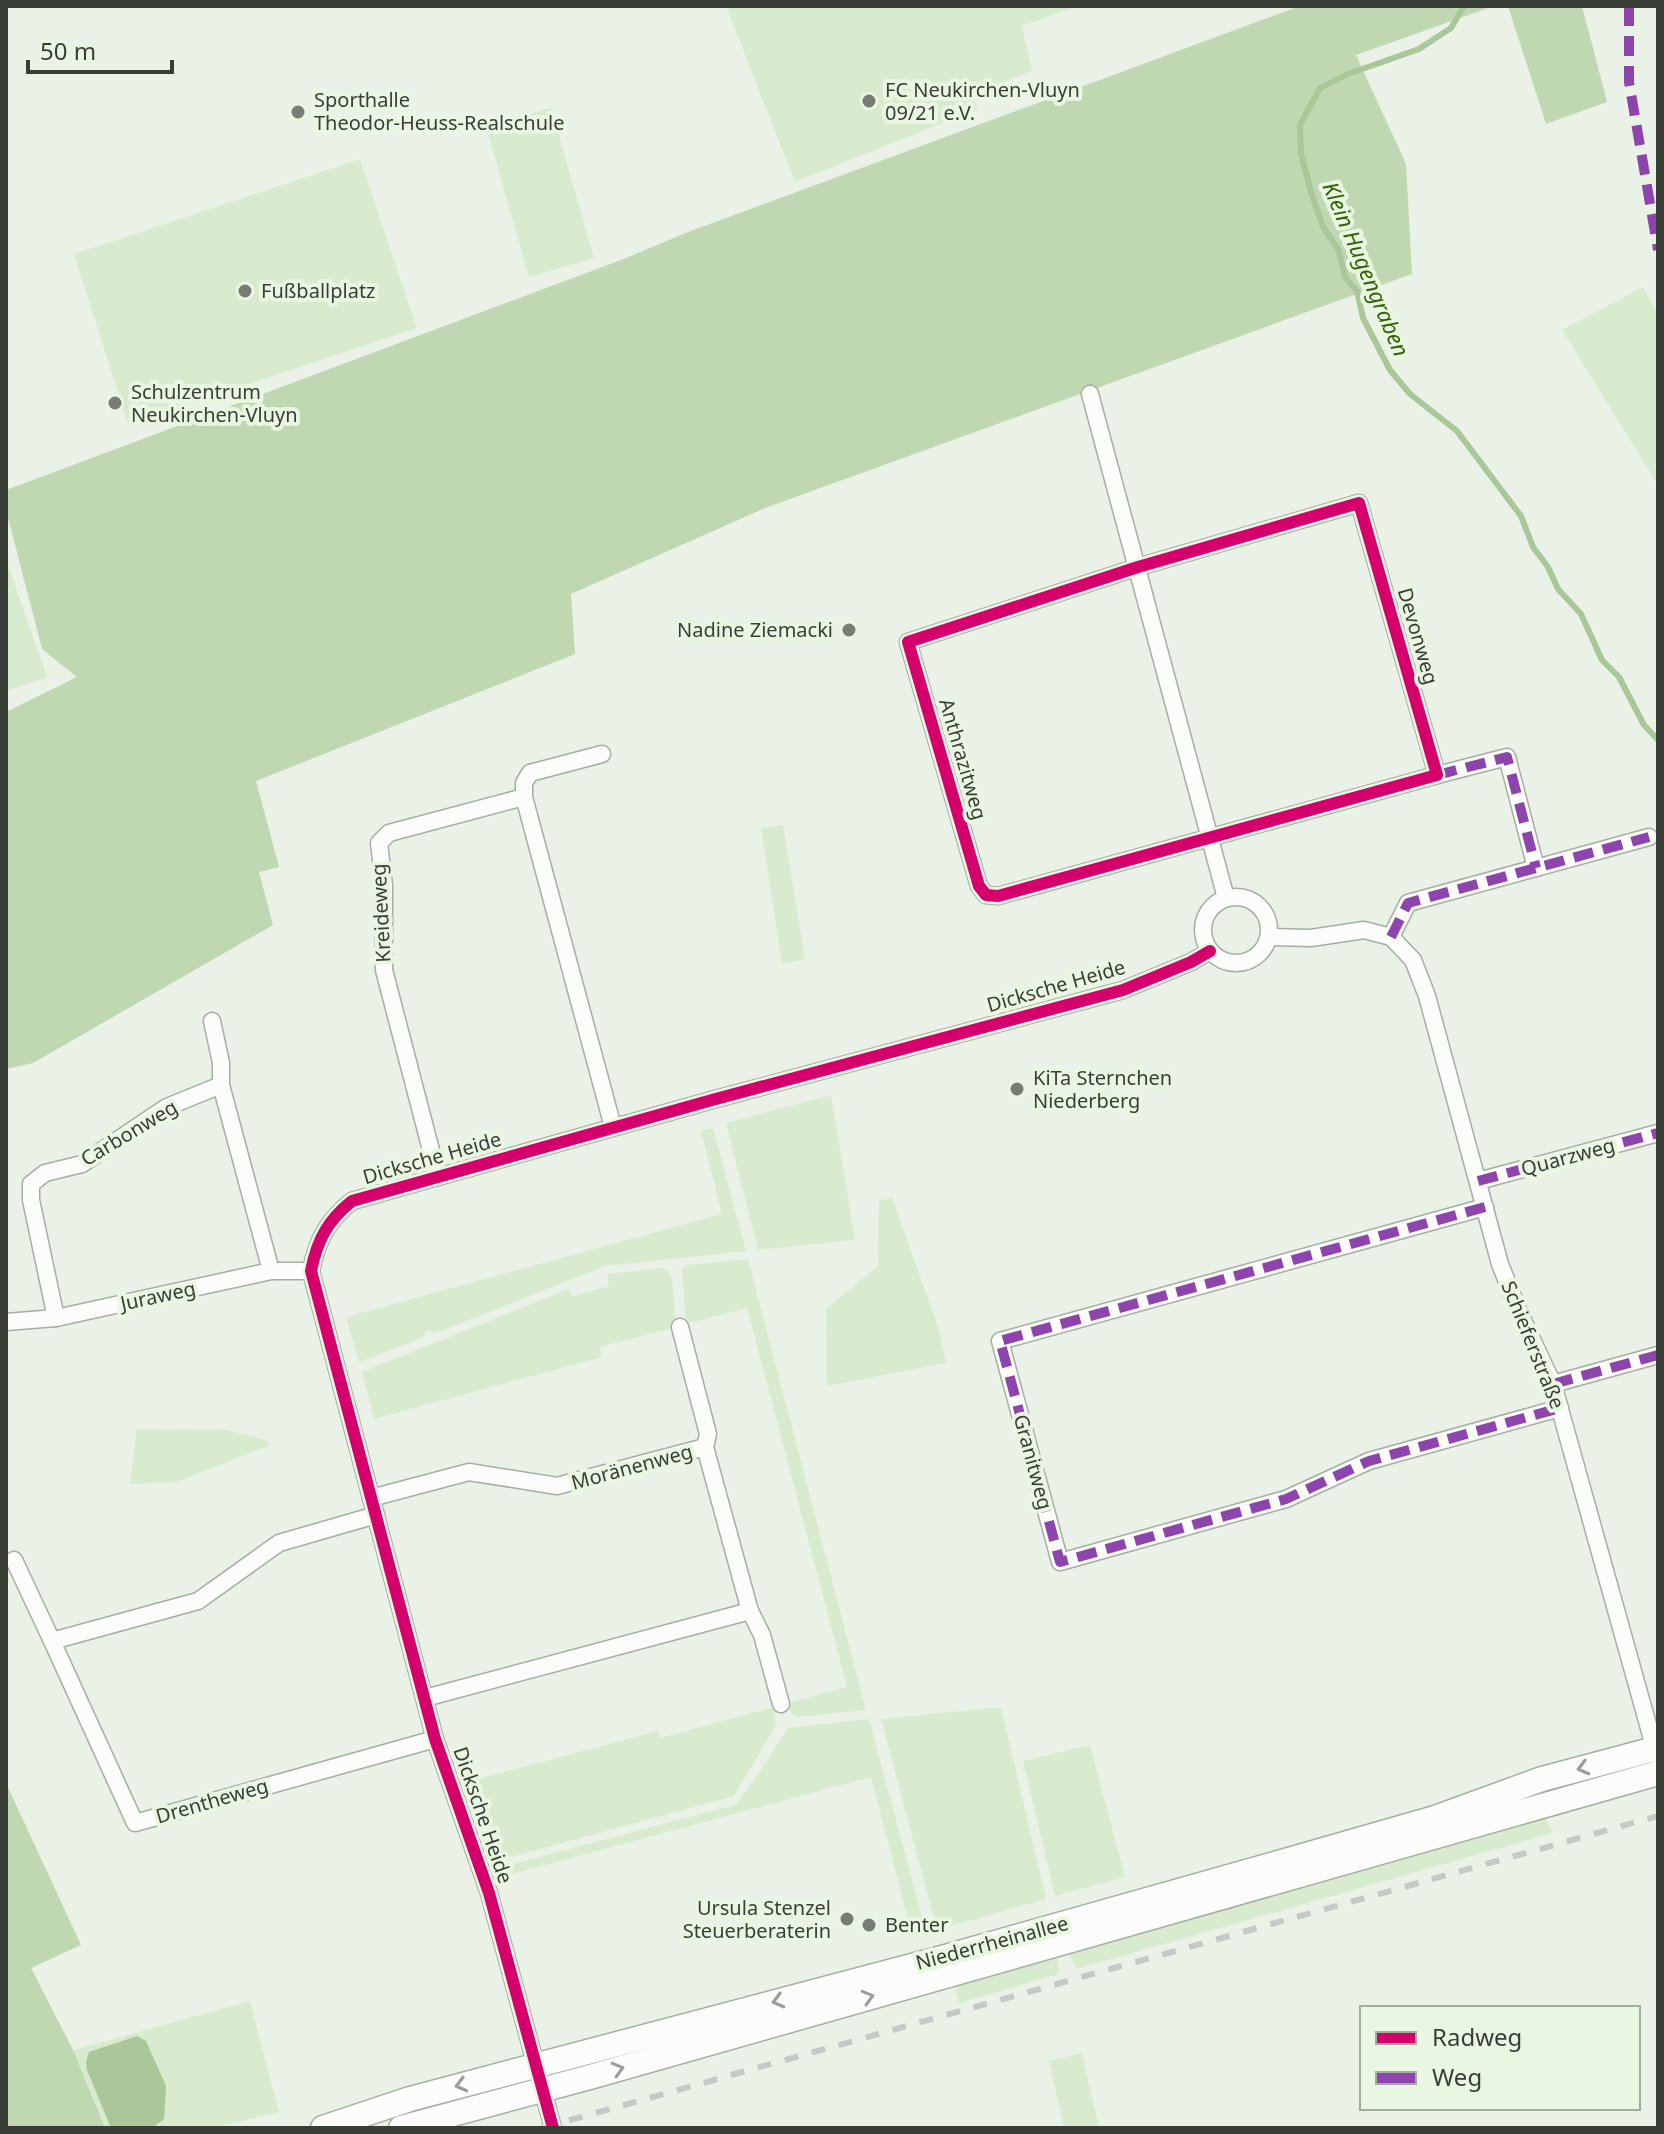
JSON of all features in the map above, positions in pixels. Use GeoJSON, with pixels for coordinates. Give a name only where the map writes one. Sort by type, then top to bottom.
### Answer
{"type":"FeatureCollection","features":[{"type":"Feature","properties":{"kind":"main road","name":"Niederrheinallee"},"geometry":{"type":"LineString","coordinates":[[323,2128],[410,2099],[938,1959],[1435,1818],[1542,1779],[1657,1758]]}},
{"type":"Feature","properties":{"kind":"main road","name":"Niederrheinallee"},"geometry":{"type":"LineString","coordinates":[[401,2128],[543,2090],[1657,1758]]}},
{"type":"Feature","properties":{"kind":"street"},"geometry":{"type":"LineString","coordinates":[[1090,394],[1226,898]]}},
{"type":"Feature","properties":{"kind":"street","name":"Devonweg"},"geometry":{"type":"LineString","coordinates":[[1138,567],[1359,503],[1437,775]]}},
{"type":"Feature","properties":{"kind":"street","name":"Anthrazitweg"},"geometry":{"type":"LineString","coordinates":[[1138,567],[908,642],[979,886],[986,895],[998,896],[1210,837]]}},
{"type":"Feature","properties":{"kind":"street"},"geometry":{"type":"LineString","coordinates":[[602,754],[530,773],[524,783],[524,797],[613,1127]]}},
{"type":"Feature","properties":{"kind":"street"},"geometry":{"type":"LineString","coordinates":[[1210,837],[1507,757],[1536,868]]}},
{"type":"Feature","properties":{"kind":"street","name":"Kreideweg"},"geometry":{"type":"LineString","coordinates":[[438,1177],[384,970],[384,885],[379,843],[389,833],[524,797]]}},
{"type":"Feature","properties":{"kind":"street"},"geometry":{"type":"LineString","coordinates":[[1269,937],[1311,938],[1364,930],[1391,937],[1408,903],[1649,837]]}},
{"type":"Feature","properties":{"kind":"street"},"geometry":{"type":"LineString","coordinates":[[1237,896],[1259,905],[1269,925],[1269,937],[1258,955],[1239,964],[1228,963],[1210,951],[1202,931],[1204,920],[1216,903],[1237,896]]}},
{"type":"Feature","properties":{"kind":"street","name":"Schieferstraße"},"geometry":{"type":"LineString","coordinates":[[1391,937],[1413,960],[1427,996],[1500,1264],[1553,1384],[1657,1758]]}},
{"type":"Feature","properties":{"kind":"street","name":"Dicksche Heide"},"geometry":{"type":"LineString","coordinates":[[553,2128],[489,1893],[435,1739],[311,1271],[316,1247],[325,1228],[334,1215],[352,1201],[613,1127],[1123,990],[1210,951]]}},
{"type":"Feature","properties":{"kind":"street"},"geometry":{"type":"LineString","coordinates":[[212,1021],[221,1063],[221,1085],[271,1271]]}},
{"type":"Feature","properties":{"kind":"street","name":"Carbonweg"},"geometry":{"type":"LineString","coordinates":[[56,1318],[31,1200],[31,1184],[45,1173],[82,1164],[167,1107],[221,1085]]}},
{"type":"Feature","properties":{"kind":"street","name":"Quarzweg"},"geometry":{"type":"LineString","coordinates":[[1478,1181],[1658,1133]]}},
{"type":"Feature","properties":{"kind":"street","name":"Granitweg"},"geometry":{"type":"LineString","coordinates":[[1485,1207],[1000,1341],[1060,1562],[1286,1499],[1369,1461],[1560,1408]]}},
{"type":"Feature","properties":{"kind":"street","name":"Juraweg"},"geometry":{"type":"LineString","coordinates":[[6,1322],[56,1318],[271,1271],[311,1271]]}},
{"type":"Feature","properties":{"kind":"street","name":"Moränenweg"},"geometry":{"type":"LineString","coordinates":[[680,1327],[708,1434],[705,1447],[750,1611],[762,1635],[781,1704]]}},
{"type":"Feature","properties":{"kind":"street"},"geometry":{"type":"LineString","coordinates":[[1553,1384],[1658,1355]]}},
{"type":"Feature","properties":{"kind":"street","name":"Moränenweg"},"geometry":{"type":"LineString","coordinates":[[371,1498],[469,1472],[557,1486],[705,1447]]}},
{"type":"Feature","properties":{"kind":"street"},"geometry":{"type":"LineString","coordinates":[[52,1641],[198,1601],[279,1543],[376,1515]]}},
{"type":"Feature","properties":{"kind":"street","name":"Drentheweg"},"geometry":{"type":"LineString","coordinates":[[14,1560],[135,1823],[435,1739]]}},
{"type":"Feature","properties":{"kind":"street"},"geometry":{"type":"LineString","coordinates":[[425,1698],[750,1611]]}},
{"type":"Feature","properties":{"kind":"shaded area","name":"FC Neukirchen-Vluyn 09/21 e.V."},"geometry":{"type":"Polygon","coordinates":[[[726,6],[1078,6],[1022,26],[1032,71],[972,94],[978,109],[795,182],[726,6]]]}},
{"type":"Feature","properties":{"kind":"shaded area"},"geometry":{"type":"Polygon","coordinates":[[[1300,6],[1494,6],[1356,55],[1406,164],[1412,274],[765,508],[571,594],[575,654],[256,781],[279,867],[259,872],[273,925],[33,1063],[6,1069],[6,712],[77,677],[42,649],[6,510],[6,490],[621,260],[688,232],[1300,6]]]}},
{"type":"Feature","properties":{"kind":"shaded area"},"geometry":{"type":"Polygon","coordinates":[[[1508,6],[1582,6],[1607,102],[1546,124],[1508,6]]]}},
{"type":"Feature","properties":{"kind":"shaded area"},"geometry":{"type":"Polygon","coordinates":[[[551,108],[594,258],[529,277],[486,126],[551,108]]]}},
{"type":"Feature","properties":{"kind":"shaded area","name":"Fußballplatz"},"geometry":{"type":"Polygon","coordinates":[[[360,159],[417,328],[128,424],[74,254],[360,159]]]}},
{"type":"Feature","properties":{"kind":"shaded area"},"geometry":{"type":"Polygon","coordinates":[[[1643,287],[1658,315],[1658,485],[1562,330],[1643,287]]]}},
{"type":"Feature","properties":{"kind":"shaded area"},"geometry":{"type":"Polygon","coordinates":[[[9,568],[47,677],[6,691],[6,570],[9,568]]]}},
{"type":"Feature","properties":{"kind":"shaded area"},"geometry":{"type":"Polygon","coordinates":[[[783,825],[805,959],[782,964],[761,828],[783,825]]]}},
{"type":"Feature","properties":{"kind":"shaded area"},"geometry":{"type":"Polygon","coordinates":[[[831,1095],[855,1240],[758,1250],[726,1123],[831,1095]]]}},
{"type":"Feature","properties":{"kind":"shaded area"},"geometry":{"type":"Polygon","coordinates":[[[713,1128],[746,1251],[605,1266],[433,1334],[431,1330],[424,1332],[425,1337],[359,1362],[346,1317],[722,1214],[701,1131],[713,1128]]]}},
{"type":"Feature","properties":{"kind":"shaded area"},"geometry":{"type":"Polygon","coordinates":[[[892,1197],[939,1330],[946,1363],[827,1386],[826,1309],[878,1266],[879,1201],[892,1197]]]}},
{"type":"Feature","properties":{"kind":"shaded area"},"geometry":{"type":"Polygon","coordinates":[[[748,1259],[866,1710],[797,1717],[791,1713],[788,1703],[847,1687],[747,1308],[686,1324],[682,1269],[687,1265],[748,1259]]]}},
{"type":"Feature","properties":{"kind":"shaded area"},"geometry":{"type":"Polygon","coordinates":[[[662,1268],[669,1271],[672,1279],[676,1327],[600,1347],[602,1357],[374,1419],[362,1372],[569,1289],[572,1296],[609,1286],[607,1274],[662,1268]]]}},
{"type":"Feature","properties":{"kind":"shaded area"},"geometry":{"type":"Polygon","coordinates":[[[137,1429],[227,1430],[268,1441],[269,1446],[176,1482],[130,1484],[137,1429]]]}},
{"type":"Feature","properties":{"kind":"shaded area"},"geometry":{"type":"Polygon","coordinates":[[[774,1707],[776,1725],[734,1796],[503,1859],[474,1780],[658,1731],[660,1738],[774,1707]]]}},
{"type":"Feature","properties":{"kind":"shaded area"},"geometry":{"type":"Polygon","coordinates":[[[1001,1707],[1046,1899],[937,1930],[881,1719],[1001,1707]]]}},
{"type":"Feature","properties":{"kind":"shaded area"},"geometry":{"type":"Polygon","coordinates":[[[869,1719],[926,1932],[912,1935],[871,1777],[508,1875],[505,1866],[735,1805],[788,1728],[869,1719]]]}},
{"type":"Feature","properties":{"kind":"shaded area"},"geometry":{"type":"Polygon","coordinates":[[[1090,1745],[1125,1877],[1055,1896],[1023,1761],[1090,1745]]]}},
{"type":"Feature","properties":{"kind":"shaded area"},"geometry":{"type":"Polygon","coordinates":[[[6,1783],[81,1945],[31,1968],[73,2050],[105,2128],[6,2128],[6,1783]]]}},
{"type":"Feature","properties":{"kind":"shaded area"},"geometry":{"type":"Polygon","coordinates":[[[1543,1814],[1553,1833],[1076,1969],[1067,1947],[1543,1814]]]}},
{"type":"Feature","properties":{"kind":"shaded area"},"geometry":{"type":"Polygon","coordinates":[[[1056,1950],[1059,1974],[959,2003],[953,1979],[1056,1950]]]}},
{"type":"Feature","properties":{"kind":"shaded area"},"geometry":{"type":"Polygon","coordinates":[[[250,2001],[279,2112],[212,2128],[105,2128],[73,2050],[250,2001]]]}},
{"type":"Feature","properties":{"kind":"shaded area"},"geometry":{"type":"Polygon","coordinates":[[[137,2036],[146,2041],[166,2086],[164,2119],[152,2128],[111,2128],[86,2062],[89,2052],[137,2036]]]}},
{"type":"Feature","properties":{"kind":"shaded area"},"geometry":{"type":"Polygon","coordinates":[[[1082,2053],[1099,2128],[1064,2128],[1049,2061],[1082,2053]]]}},
{"type":"Feature","properties":{"kind":"waterway","name":"Klein Hugengraben"},"geometry":{"type":"LineString","coordinates":[[1464,6],[1451,28],[1419,49],[1348,74],[1320,88],[1300,125],[1301,154],[1311,192],[1323,227],[1339,251],[1345,277],[1357,291],[1363,318],[1390,370],[1410,394],[1457,431],[1521,516],[1533,547],[1548,567],[1558,589],[1581,614],[1602,660],[1619,677],[1644,725],[1658,740]]}},
{"type":"Feature","properties":{"kind":"railway"},"geometry":{"type":"LineString","coordinates":[[542,2128],[1658,1816]]}},
{"type":"Feature","properties":{"kind":"marked path"},"geometry":{"type":"LineString","coordinates":[[1629,6],[1629,82],[1658,250]]}},
{"type":"Feature","properties":{"kind":"marked path"},"geometry":{"type":"LineString","coordinates":[[1437,775],[1507,757],[1536,868]]}},
{"type":"Feature","properties":{"kind":"marked path"},"geometry":{"type":"LineString","coordinates":[[1391,937],[1408,903],[1649,837]]}},
{"type":"Feature","properties":{"kind":"marked path"},"geometry":{"type":"LineString","coordinates":[[1478,1181],[1658,1133]]}},
{"type":"Feature","properties":{"kind":"marked path"},"geometry":{"type":"LineString","coordinates":[[1485,1207],[1000,1341],[1060,1562],[1286,1499],[1369,1461],[1560,1408]]}},
{"type":"Feature","properties":{"kind":"marked path"},"geometry":{"type":"LineString","coordinates":[[1553,1384],[1658,1355]]}},
{"type":"Feature","properties":{"kind":"cycle path"},"geometry":{"type":"LineString","coordinates":[[1359,503],[1437,775],[998,896],[986,895],[979,886],[908,642],[1138,567],[1359,503]]}},
{"type":"Feature","properties":{"kind":"cycle path"},"geometry":{"type":"LineString","coordinates":[[553,2128],[489,1893],[435,1739],[311,1271],[325,1232],[352,1201],[1123,990],[1210,951]]}},
{"type":"Feature","properties":{"kind":"place","name":"FC Neukirchen-Vluyn 09/21 e.V."},"geometry":{"type":"Point","coordinates":[869,101]}},
{"type":"Feature","properties":{"kind":"place","name":"Sporthalle Theodor-Heuss-Realschule"},"geometry":{"type":"Point","coordinates":[298,112]}},
{"type":"Feature","properties":{"kind":"place","name":"Fußballplatz"},"geometry":{"type":"Point","coordinates":[245,291]}},
{"type":"Feature","properties":{"kind":"place","name":"Schulzentrum Neukirchen-Vluyn"},"geometry":{"type":"Point","coordinates":[115,403]}},
{"type":"Feature","properties":{"kind":"place","name":"Nadine Ziemacki"},"geometry":{"type":"Point","coordinates":[849,630]}},
{"type":"Feature","properties":{"kind":"place","name":"KiTa Sternchen Niederberg"},"geometry":{"type":"Point","coordinates":[1017,1089]}},
{"type":"Feature","properties":{"kind":"place","name":"Ursula Stenzel Steuerberaterin"},"geometry":{"type":"Point","coordinates":[847,1919]}},
{"type":"Feature","properties":{"kind":"place","name":"Benter"},"geometry":{"type":"Point","coordinates":[869,1925]}}]}
